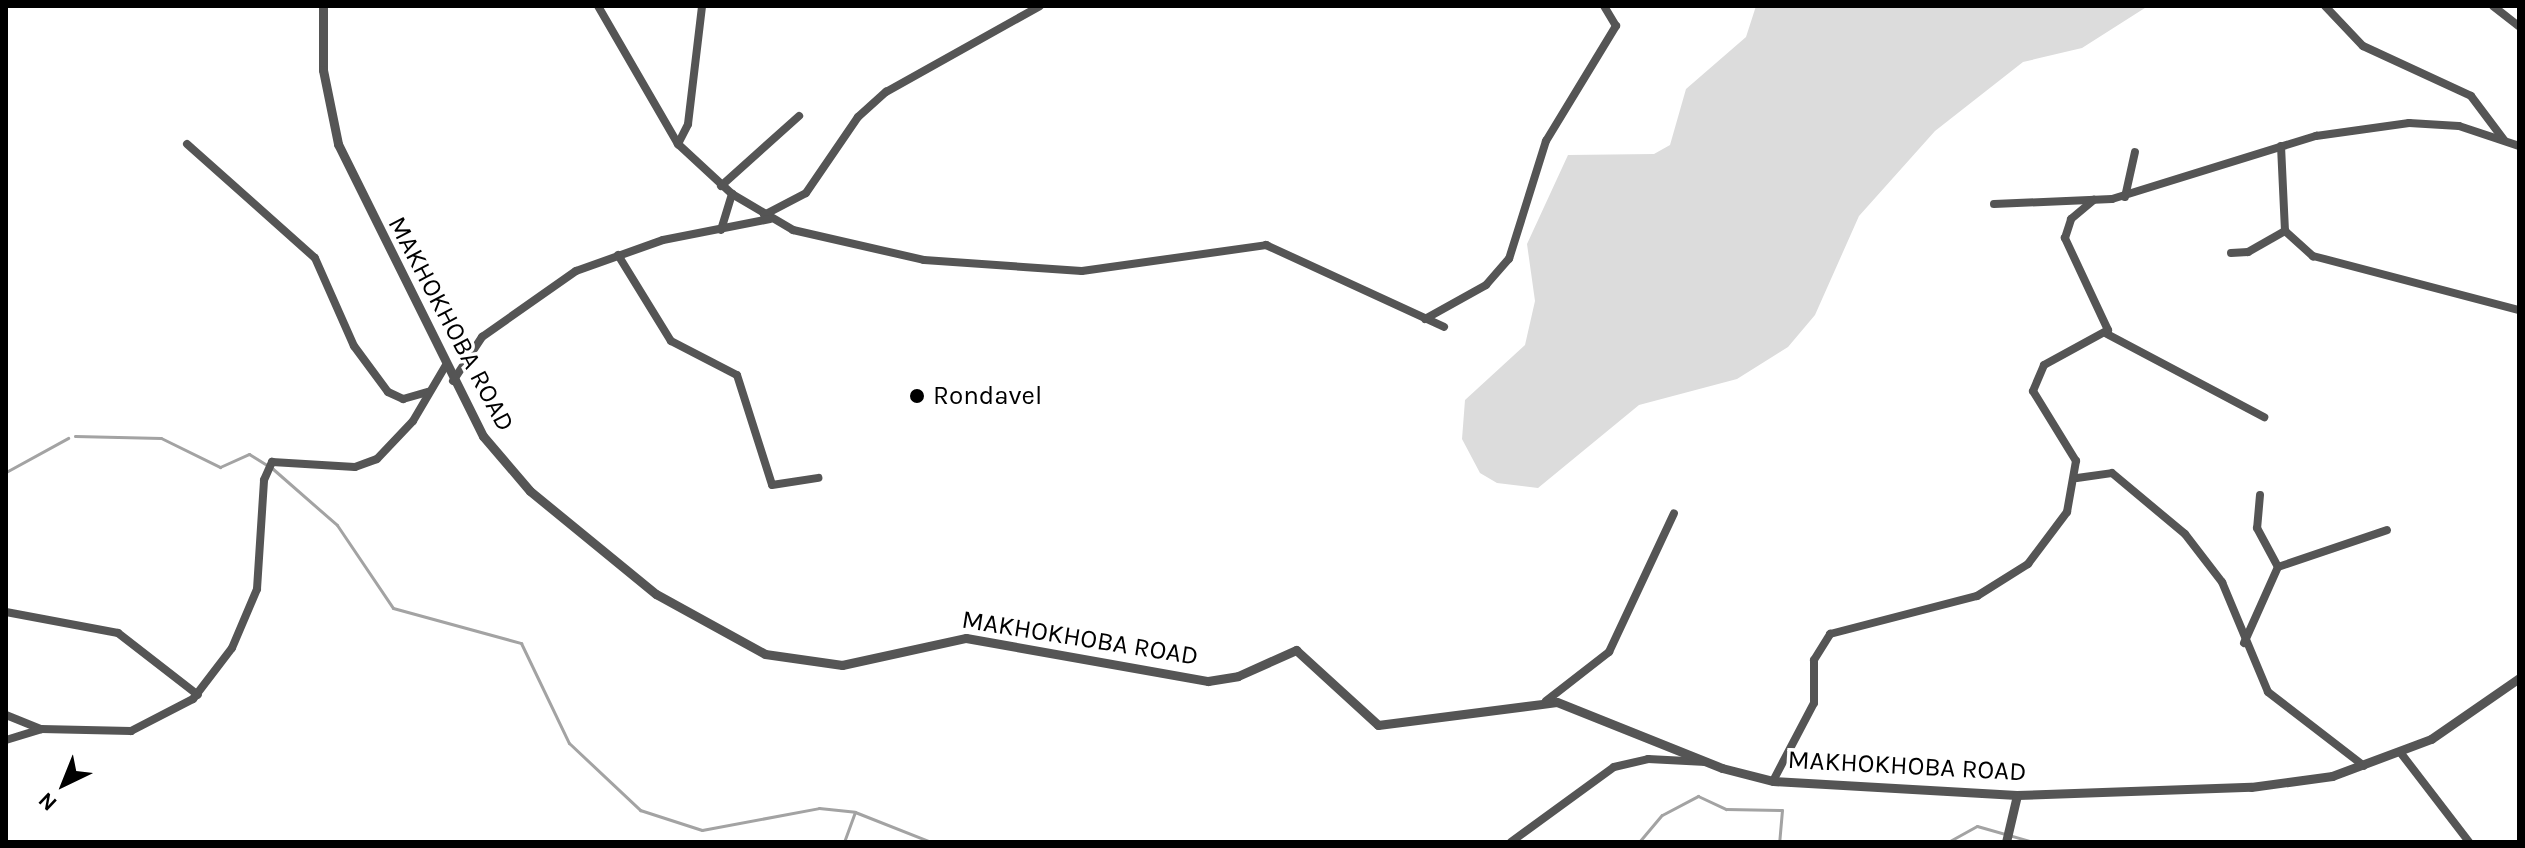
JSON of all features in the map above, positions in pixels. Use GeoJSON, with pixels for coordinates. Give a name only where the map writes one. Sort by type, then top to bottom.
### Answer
{"type":"FeatureCollection","features":[{"type":"Feature","properties":{"kind":"street","name":"MAKHOKHOBA ROAD"},"geometry":{"type":"LineString","coordinates":[[323,6],[323,70],[338,144],[453,381],[483,436],[530,491],[666,601],[765,654],[842,665],[966,638],[1208,681],[1238,676],[1296,650],[1378,725],[1428,725],[1546,701],[1597,714],[1706,762],[1773,781],[2017,795],[2251,787],[2364,766],[2456,726],[2519,678]]}},
{"type":"Feature","properties":{"kind":"street"},"geometry":{"type":"LineString","coordinates":[[598,6],[678,144],[721,186],[767,217],[881,253],[1016,268],[1082,271],[1266,245],[1444,327]]}},
{"type":"Feature","properties":{"kind":"street"},"geometry":{"type":"LineString","coordinates":[[678,144],[688,124],[702,6]]}},
{"type":"Feature","properties":{"kind":"street"},"geometry":{"type":"LineString","coordinates":[[453,381],[494,327],[576,271],[618,255],[767,217],[806,193],[879,97],[1040,6]]}},
{"type":"Feature","properties":{"kind":"street"},"geometry":{"type":"LineString","coordinates":[[1425,319],[1486,285],[1509,259],[1546,141],[1616,26],[1604,6]]}},
{"type":"Feature","properties":{"kind":"street"},"geometry":{"type":"LineString","coordinates":[[2325,6],[2363,46],[2471,96],[2505,141]]}},
{"type":"Feature","properties":{"kind":"street"},"geometry":{"type":"LineString","coordinates":[[2493,6],[2519,26]]}},
{"type":"Feature","properties":{"kind":"street"},"geometry":{"type":"LineString","coordinates":[[721,186],[799,116]]}},
{"type":"Feature","properties":{"kind":"street"},"geometry":{"type":"LineString","coordinates":[[1994,204],[2125,197],[2281,146],[2434,122],[2519,146]]}},
{"type":"Feature","properties":{"kind":"street"},"geometry":{"type":"LineString","coordinates":[[187,144],[315,258],[354,346],[388,392],[403,399],[429,392]]}},
{"type":"Feature","properties":{"kind":"street"},"geometry":{"type":"LineString","coordinates":[[2281,146],[2285,231]]}},
{"type":"Feature","properties":{"kind":"street"},"geometry":{"type":"LineString","coordinates":[[2125,197],[2135,152]]}},
{"type":"Feature","properties":{"kind":"street"},"geometry":{"type":"LineString","coordinates":[[721,230],[732,194]]}},
{"type":"Feature","properties":{"kind":"street"},"geometry":{"type":"LineString","coordinates":[[2094,200],[2071,219],[2065,238],[2107,334],[2264,417]]}},
{"type":"Feature","properties":{"kind":"street"},"geometry":{"type":"LineString","coordinates":[[2231,253],[2248,252],[2285,231]]}},
{"type":"Feature","properties":{"kind":"street"},"geometry":{"type":"LineString","coordinates":[[2285,231],[2331,264],[2519,310]]}},
{"type":"Feature","properties":{"kind":"street"},"geometry":{"type":"LineString","coordinates":[[618,255],[671,341],[737,375],[772,485],[818,478]]}},
{"type":"Feature","properties":{"kind":"street"},"geometry":{"type":"LineString","coordinates":[[1773,781],[1814,703],[1814,660],[1824,639],[1853,623],[1967,600],[2014,575],[2053,535],[2077,478],[2076,461],[2036,402],[2034,384],[2052,359],[2107,334]]}},
{"type":"Feature","properties":{"kind":"street"},"geometry":{"type":"LineString","coordinates":[[6,740],[41,729],[131,731],[198,695],[232,648],[257,589],[269,466],[355,467],[377,459],[446,365]]}},
{"type":"Feature","properties":{"kind":"street"},"geometry":{"type":"LineString","coordinates":[[2077,478],[2112,473],[2185,534],[2222,582],[2244,644],[2268,692],[2364,766]]}},
{"type":"Feature","properties":{"kind":"street"},"geometry":{"type":"LineString","coordinates":[[2260,495],[2257,528],[2278,567]]}},
{"type":"Feature","properties":{"kind":"street"},"geometry":{"type":"LineString","coordinates":[[1546,701],[1609,652],[1674,513]]}},
{"type":"Feature","properties":{"kind":"street"},"geometry":{"type":"LineString","coordinates":[[2244,644],[2278,567],[2387,530]]}},
{"type":"Feature","properties":{"kind":"street"},"geometry":{"type":"LineString","coordinates":[[6,612],[118,633],[198,695]]}},
{"type":"Feature","properties":{"kind":"street"},"geometry":{"type":"LineString","coordinates":[[6,715],[41,729]]}},
{"type":"Feature","properties":{"kind":"street"},"geometry":{"type":"LineString","coordinates":[[2400,752],[2469,842]]}},
{"type":"Feature","properties":{"kind":"street"},"geometry":{"type":"LineString","coordinates":[[1511,842],[1614,767],[1648,759],[1706,762]]}},
{"type":"Feature","properties":{"kind":"street"},"geometry":{"type":"LineString","coordinates":[[2006,842],[2017,795]]}},
{"type":"Feature","properties":{"kind":"shaded area"},"geometry":{"type":"Polygon","coordinates":[[[1756,6],[2148,6],[2082,48],[2023,62],[1935,131],[1859,216],[1815,315],[1788,347],[1737,379],[1639,405],[1538,488],[1497,483],[1480,473],[1462,439],[1465,400],[1525,345],[1535,301],[1527,244],[1568,155],[1654,154],[1670,145],[1686,89],[1746,37],[1756,6]]]}},
{"type":"Feature","properties":{"kind":"waterway"},"geometry":{"type":"LineString","coordinates":[[75,436],[161,438],[220,467],[249,454],[273,469],[337,525],[393,608],[521,643],[569,743],[640,810],[702,830],[819,808],[855,812],[931,842]]}},
{"type":"Feature","properties":{"kind":"waterway"},"geometry":{"type":"LineString","coordinates":[[6,472],[68,438]]}},
{"type":"Feature","properties":{"kind":"waterway"},"geometry":{"type":"LineString","coordinates":[[1639,842],[1662,815],[1698,796],[1726,809],[1782,810],[1779,842]]}},
{"type":"Feature","properties":{"kind":"waterway"},"geometry":{"type":"LineString","coordinates":[[844,842],[855,812]]}},
{"type":"Feature","properties":{"kind":"waterway"},"geometry":{"type":"LineString","coordinates":[[1948,842],[1977,826],[2033,842]]}},
{"type":"Feature","properties":{"kind":"place","name":"Rondavel"},"geometry":{"type":"Point","coordinates":[917,396]}}]}
